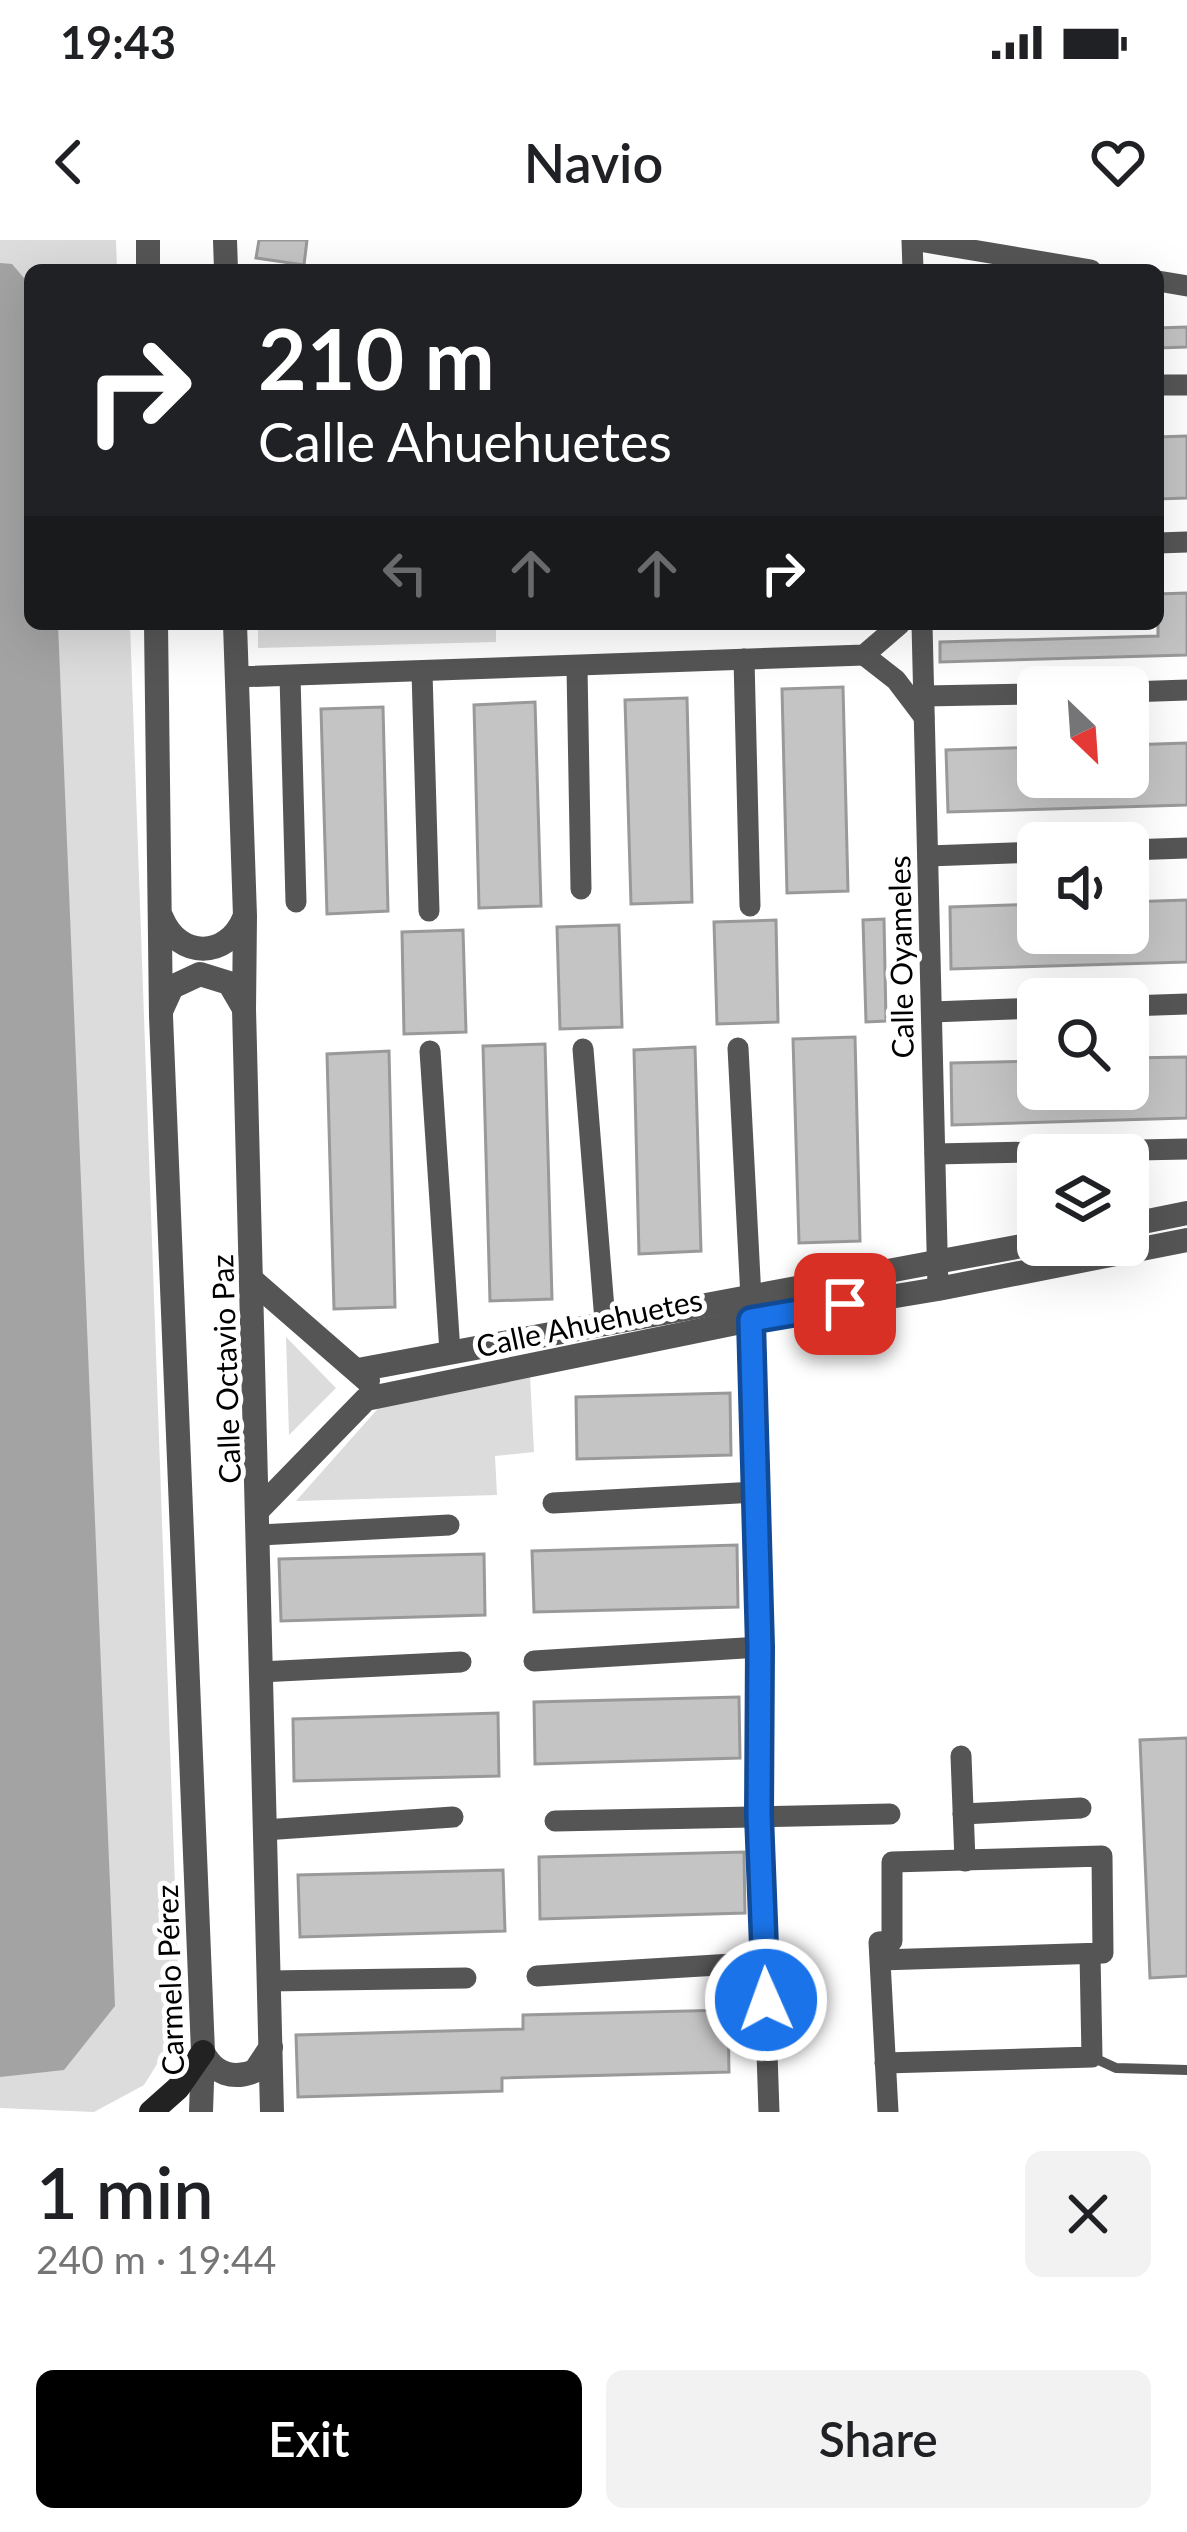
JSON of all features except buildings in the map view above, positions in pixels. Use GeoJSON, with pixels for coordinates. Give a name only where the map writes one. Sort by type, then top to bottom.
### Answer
{"type":"FeatureCollection","features":[{"type":"Feature","properties":{"kind":"main road"},"geometry":{"type":"LineString","coordinates":[[151,2112],[178,2088],[203,2052]]}},
{"type":"Feature","properties":{"kind":"street"},"geometry":{"type":"LineString","coordinates":[[913,240],[1055,264]]}},
{"type":"Feature","properties":{"kind":"street","name":"Calle Octavio Paz"},"geometry":{"type":"LineString","coordinates":[[156,630],[161,1016],[195,1846]]}},
{"type":"Feature","properties":{"kind":"street","name":"Calle Octavio Paz"},"geometry":{"type":"LineString","coordinates":[[235,630],[272,2112]]}},
{"type":"Feature","properties":{"kind":"street"},"geometry":{"type":"LineString","coordinates":[[236,677],[864,655],[893,630]]}},
{"type":"Feature","properties":{"kind":"street","name":"Calle Oyameles"},"geometry":{"type":"LineString","coordinates":[[922,630],[938,1276]]}},
{"type":"Feature","properties":{"kind":"street"},"geometry":{"type":"LineString","coordinates":[[864,655],[924,706],[1017,696]]}},
{"type":"Feature","properties":{"kind":"street"},"geometry":{"type":"LineString","coordinates":[[744,659],[750,906]]}},
{"type":"Feature","properties":{"kind":"street"},"geometry":{"type":"LineString","coordinates":[[577,668],[581,889]]}},
{"type":"Feature","properties":{"kind":"street"},"geometry":{"type":"LineString","coordinates":[[422,672],[429,911]]}},
{"type":"Feature","properties":{"kind":"street"},"geometry":{"type":"LineString","coordinates":[[290,676],[296,902]]}},
{"type":"Feature","properties":{"kind":"street"},"geometry":{"type":"LineString","coordinates":[[1149,691],[1187,690]]}},
{"type":"Feature","properties":{"kind":"street"},"geometry":{"type":"LineString","coordinates":[[1149,849],[1187,848]]}},
{"type":"Feature","properties":{"kind":"street"},"geometry":{"type":"LineString","coordinates":[[928,856],[1017,854]]}},
{"type":"Feature","properties":{"kind":"street"},"geometry":{"type":"LineString","coordinates":[[162,918],[174,938],[207,950],[236,935],[245,916]]}},
{"type":"Feature","properties":{"kind":"street"},"geometry":{"type":"LineString","coordinates":[[161,1016],[172,987],[200,974],[229,983],[244,1009]]}},
{"type":"Feature","properties":{"kind":"street"},"geometry":{"type":"LineString","coordinates":[[1149,1005],[1187,1004]]}},
{"type":"Feature","properties":{"kind":"street"},"geometry":{"type":"LineString","coordinates":[[932,1012],[1017,1009]]}},
{"type":"Feature","properties":{"kind":"street"},"geometry":{"type":"LineString","coordinates":[[738,1048],[757,1492],[759,1815],[769,2112]]}},
{"type":"Feature","properties":{"kind":"street"},"geometry":{"type":"LineString","coordinates":[[583,1049],[605,1321]]}},
{"type":"Feature","properties":{"kind":"street"},"geometry":{"type":"LineString","coordinates":[[430,1052],[450,1352]]}},
{"type":"Feature","properties":{"kind":"street"},"geometry":{"type":"LineString","coordinates":[[935,1154],[1187,1149]]}},
{"type":"Feature","properties":{"kind":"street"},"geometry":{"type":"LineString","coordinates":[[1149,1221],[1187,1213]]}},
{"type":"Feature","properties":{"kind":"street","name":"Calle Ahuehuetes"},"geometry":{"type":"LineString","coordinates":[[366,1399],[751,1309],[1187,1240]]}},
{"type":"Feature","properties":{"kind":"street","name":"Calle Ahuehuetes"},"geometry":{"type":"LineString","coordinates":[[938,1276],[1017,1250]]}},
{"type":"Feature","properties":{"kind":"street"},"geometry":{"type":"LineString","coordinates":[[252,1280],[358,1370],[369,1386],[366,1399],[260,1509]]}},
{"type":"Feature","properties":{"kind":"street","name":"Calle Ahuehuetes"},"geometry":{"type":"LineString","coordinates":[[358,1370],[605,1321],[751,1309]]}},
{"type":"Feature","properties":{"kind":"street"},"geometry":{"type":"LineString","coordinates":[[553,1503],[757,1492]]}},
{"type":"Feature","properties":{"kind":"street"},"geometry":{"type":"LineString","coordinates":[[260,1535],[448,1526]]}},
{"type":"Feature","properties":{"kind":"street"},"geometry":{"type":"LineString","coordinates":[[534,1661],[760,1647]]}},
{"type":"Feature","properties":{"kind":"street"},"geometry":{"type":"LineString","coordinates":[[260,1672],[461,1662]]}},
{"type":"Feature","properties":{"kind":"street"},"geometry":{"type":"LineString","coordinates":[[961,1756],[965,1861]]}},
{"type":"Feature","properties":{"kind":"street"},"geometry":{"type":"LineString","coordinates":[[963,1814],[1081,1808]]}},
{"type":"Feature","properties":{"kind":"street"},"geometry":{"type":"LineString","coordinates":[[555,1820],[890,1814]]}},
{"type":"Feature","properties":{"kind":"street"},"geometry":{"type":"LineString","coordinates":[[264,1830],[453,1817]]}},
{"type":"Feature","properties":{"kind":"street","name":"Carmelo Pérez"},"geometry":{"type":"LineString","coordinates":[[195,1846],[201,2112]]}},
{"type":"Feature","properties":{"kind":"street"},"geometry":{"type":"LineString","coordinates":[[880,1960],[1103,1953],[1102,1856],[892,1862],[892,1941],[878,1942],[888,2112]]}},
{"type":"Feature","properties":{"kind":"street"},"geometry":{"type":"LineString","coordinates":[[885,2063],[1092,2057],[1090,1954]]}},
{"type":"Feature","properties":{"kind":"street"},"geometry":{"type":"LineString","coordinates":[[537,1976],[766,1962]]}},
{"type":"Feature","properties":{"kind":"street"},"geometry":{"type":"LineString","coordinates":[[268,1981],[466,1978]]}},
{"type":"Feature","properties":{"kind":"street"},"geometry":{"type":"LineString","coordinates":[[203,2052],[220,2072],[237,2076],[263,2065],[272,2047]]}},
{"type":"Feature","properties":{"kind":"lane"},"geometry":{"type":"LineString","coordinates":[[1092,2057],[1116,2068],[1187,2070]]}},
{"type":"Feature","properties":{"kind":"shaded area"},"geometry":{"type":"Polygon","coordinates":[[[0,240],[116,240],[117,264],[24,264],[24,630],[130,630],[180,2027],[144,2085],[94,2112],[0,2108],[0,240]]]}},
{"type":"Feature","properties":{"kind":"shaded area"},"geometry":{"type":"Polygon","coordinates":[[[0,263],[12,264],[24,278],[24,630],[58,630],[115,2006],[64,2070],[0,2077],[0,263]]]}},
{"type":"Feature","properties":{"kind":"shaded area"},"geometry":{"type":"Polygon","coordinates":[[[258,630],[496,630],[496,642],[258,648],[258,630]]]}},
{"type":"Feature","properties":{"kind":"shaded area"},"geometry":{"type":"Polygon","coordinates":[[[286,1337],[336,1388],[289,1435],[286,1337]]]}},
{"type":"Feature","properties":{"kind":"shaded area"},"geometry":{"type":"Polygon","coordinates":[[[530,1375],[534,1452],[495,1456],[497,1495],[296,1501],[382,1404],[530,1375]]]}},
{"type":"Feature","properties":{"kind":"route"},"geometry":{"type":"LineString","coordinates":[[766,2000],[751,1320],[845,1304]]}}]}
